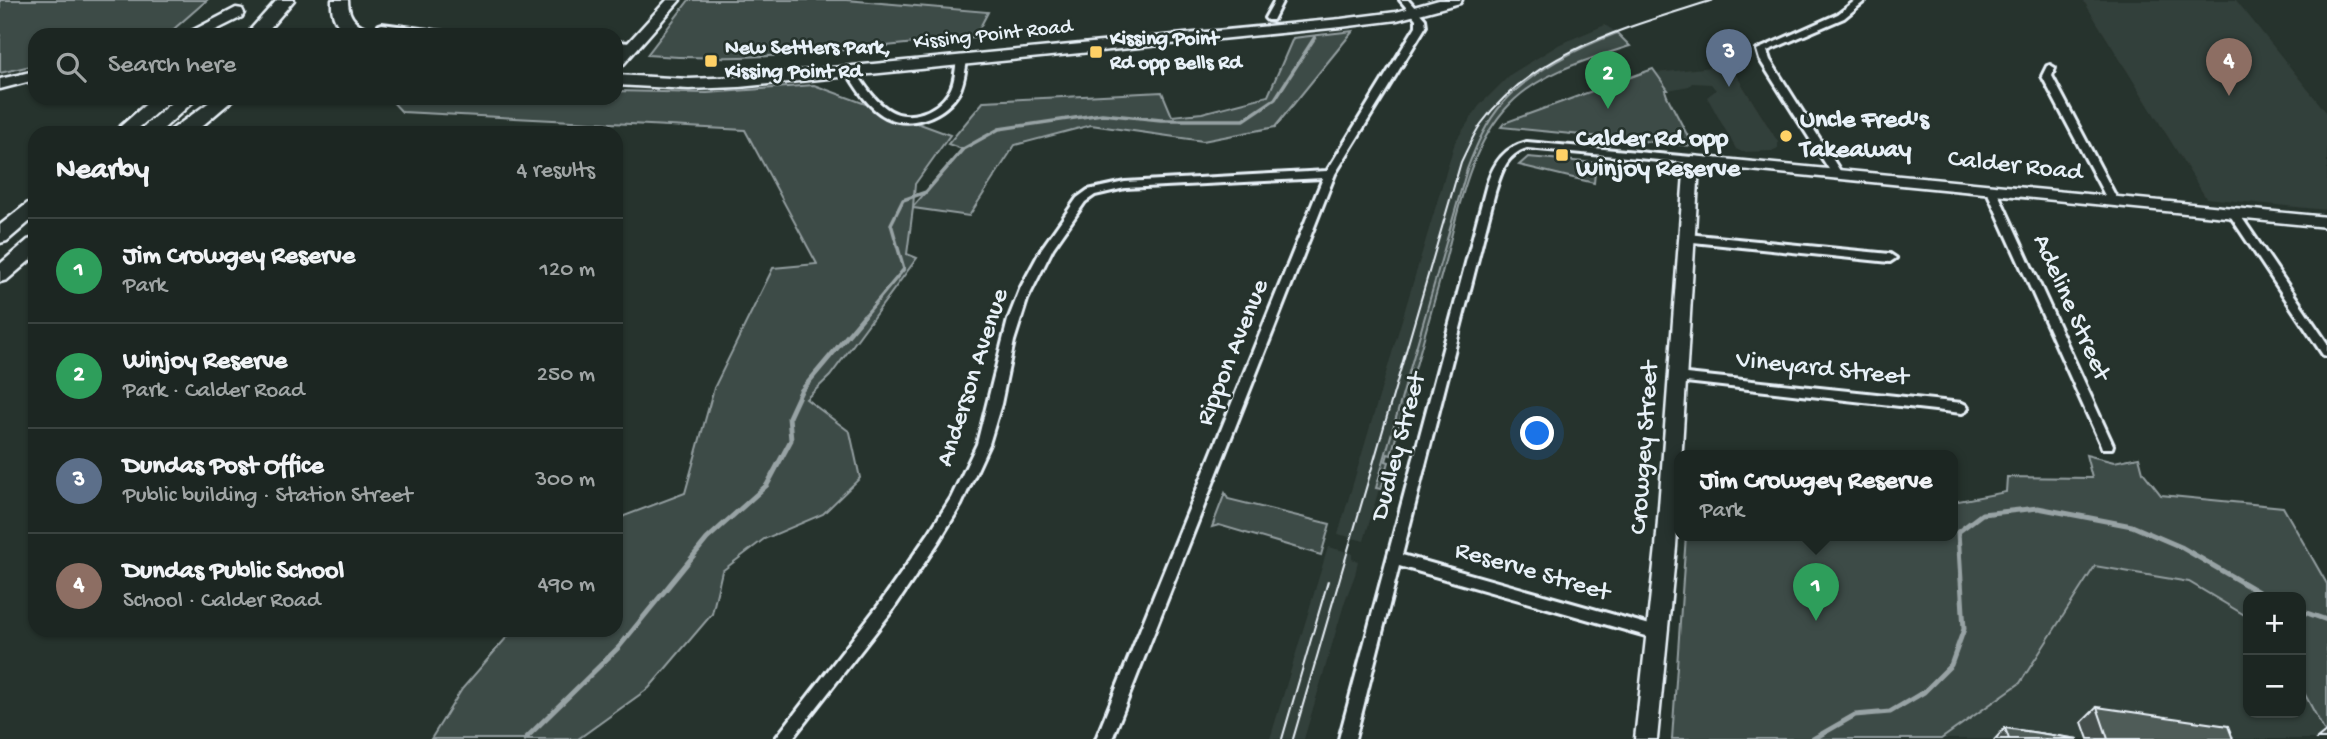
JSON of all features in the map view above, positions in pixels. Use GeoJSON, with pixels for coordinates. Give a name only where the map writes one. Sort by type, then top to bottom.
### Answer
{"type":"FeatureCollection","features":[{"type":"Feature","properties":{"kind":"highway"},"geometry":{"type":"LineString","coordinates":[[269,28],[286,0]]}},
{"type":"Feature","properties":{"kind":"highway"},"geometry":{"type":"LineString","coordinates":[[271,28],[302,0]]}},
{"type":"Feature","properties":{"kind":"highway"},"geometry":{"type":"LineString","coordinates":[[341,0],[339,12],[344,23],[353,28]]}},
{"type":"Feature","properties":{"kind":"highway"},"geometry":{"type":"LineString","coordinates":[[205,28],[241,6]]}},
{"type":"Feature","properties":{"kind":"highway"},"geometry":{"type":"LineString","coordinates":[[224,28],[241,6]]}},
{"type":"Feature","properties":{"kind":"highway"},"geometry":{"type":"LineString","coordinates":[[130,126],[156,105]]}},
{"type":"Feature","properties":{"kind":"highway"},"geometry":{"type":"LineString","coordinates":[[155,126],[180,105]]}},
{"type":"Feature","properties":{"kind":"highway"},"geometry":{"type":"LineString","coordinates":[[174,126],[198,105]]}},
{"type":"Feature","properties":{"kind":"highway"},"geometry":{"type":"LineString","coordinates":[[191,126],[217,105]]}},
{"type":"Feature","properties":{"kind":"highway"},"geometry":{"type":"LineString","coordinates":[[0,236],[28,213]]}},
{"type":"Feature","properties":{"kind":"highway"},"geometry":{"type":"LineString","coordinates":[[0,257],[28,234]]}},
{"type":"Feature","properties":{"kind":"highway"},"geometry":{"type":"LineString","coordinates":[[0,275],[28,251]]}},
{"type":"Feature","properties":{"kind":"main road","name":"Kissing Point Road"},"geometry":{"type":"LineString","coordinates":[[623,80],[701,84],[851,71],[1336,17],[1409,4],[1455,0]]}},
{"type":"Feature","properties":{"kind":"main road","name":"Kissing Point Road"},"geometry":{"type":"LineString","coordinates":[[623,67],[656,71],[752,68],[1270,18],[1317,19]]}},
{"type":"Feature","properties":{"kind":"main road"},"geometry":{"type":"LineString","coordinates":[[0,84],[28,77]]}},
{"type":"Feature","properties":{"kind":"main road"},"geometry":{"type":"LineString","coordinates":[[0,93],[28,86]]}},
{"type":"Feature","properties":{"kind":"street"},"geometry":{"type":"LineString","coordinates":[[623,57],[674,0]]}},
{"type":"Feature","properties":{"kind":"street"},"geometry":{"type":"LineString","coordinates":[[1270,18],[1279,0]]}},
{"type":"Feature","properties":{"kind":"street"},"geometry":{"type":"LineString","coordinates":[[1837,174],[1765,60],[1762,50],[1841,16],[1862,0]]}},
{"type":"Feature","properties":{"kind":"street","name":"Rippon Avenue"},"geometry":{"type":"LineString","coordinates":[[1104,739],[1331,174],[1421,26],[1420,19],[1409,4]]}},
{"type":"Feature","properties":{"kind":"street"},"geometry":{"type":"LineString","coordinates":[[623,45],[631,46]]}},
{"type":"Feature","properties":{"kind":"street"},"geometry":{"type":"LineString","coordinates":[[851,71],[858,84],[882,111],[907,119],[939,108],[948,100],[958,83],[962,60]]}},
{"type":"Feature","properties":{"kind":"street"},"geometry":{"type":"LineString","coordinates":[[2050,68],[2047,76],[2113,201]]}},
{"type":"Feature","properties":{"kind":"street","name":"Calder Road"},"geometry":{"type":"LineString","coordinates":[[1498,167],[1507,152],[1527,145],[2327,222]]}},
{"type":"Feature","properties":{"kind":"street","name":"Crowgey Street"},"geometry":{"type":"LineString","coordinates":[[1646,739],[1657,634],[1692,160]]}},
{"type":"Feature","properties":{"kind":"street","name":"Dudley Street"},"geometry":{"type":"LineString","coordinates":[[1347,739],[1498,167]]}},
{"type":"Feature","properties":{"kind":"street","name":"Anderson Avenue"},"geometry":{"type":"LineString","coordinates":[[783,739],[908,576],[958,496],[976,461],[989,425],[1021,299],[1081,200],[1092,192],[1125,185],[1331,174]]}},
{"type":"Feature","properties":{"kind":"street","name":"Adeline Street"},"geometry":{"type":"LineString","coordinates":[[1991,189],[2107,445]]}},
{"type":"Feature","properties":{"kind":"street"},"geometry":{"type":"LineString","coordinates":[[2234,214],[2327,352]]}},
{"type":"Feature","properties":{"kind":"street"},"geometry":{"type":"LineString","coordinates":[[1687,238],[1891,258]]}},
{"type":"Feature","properties":{"kind":"street","name":"Vineyard Street"},"geometry":{"type":"LineString","coordinates":[[1677,377],[1962,408]]}},
{"type":"Feature","properties":{"kind":"street","name":"Reserve Street"},"geometry":{"type":"LineString","coordinates":[[1394,559],[1657,634]]}},
{"type":"Feature","properties":{"kind":"shaded area"},"geometry":{"type":"Polygon","coordinates":[[[0,0],[207,0],[175,28],[28,28],[28,67],[0,73],[0,0]]]}},
{"type":"Feature","properties":{"kind":"shaded area"},"geometry":{"type":"Polygon","coordinates":[[[689,0],[846,0],[988,12],[975,37],[770,56],[647,55],[689,0]]]}},
{"type":"Feature","properties":{"kind":"shaded area"},"geometry":{"type":"Polygon","coordinates":[[[2083,0],[2236,0],[2327,113],[2327,210],[2206,198],[2083,0]]]}},
{"type":"Feature","properties":{"kind":"shaded area"},"geometry":{"type":"Polygon","coordinates":[[[1605,25],[1617,33],[1572,54],[1537,75],[1503,103],[1486,125],[1467,170],[1376,487],[1379,489],[1364,541],[1338,534],[1455,142],[1479,106],[1511,74],[1560,44],[1605,25]]]}},
{"type":"Feature","properties":{"kind":"shaded area"},"geometry":{"type":"Polygon","coordinates":[[[1353,31],[1275,127],[1203,141],[1091,125],[1015,145],[969,216],[913,208],[907,254],[917,258],[830,376],[806,399],[850,432],[860,478],[823,514],[764,539],[722,571],[712,614],[649,688],[578,739],[431,739],[462,689],[507,637],[623,637],[623,517],[685,493],[714,388],[773,268],[817,264],[745,130],[402,112],[396,105],[623,105],[623,91],[707,93],[814,85],[950,135],[915,184],[913,207],[962,149],[948,144],[984,101],[1162,92],[1172,116],[1202,113],[1268,96],[1293,38],[1353,31]]]}},
{"type":"Feature","properties":{"kind":"shaded area"},"geometry":{"type":"Polygon","coordinates":[[[1617,33],[1630,46],[1566,68],[1536,83],[1510,104],[1483,142],[1465,186],[1391,455],[1388,454],[1386,461],[1389,462],[1381,489],[1376,488],[1467,169],[1482,134],[1503,103],[1527,81],[1572,53],[1617,33]]]}},
{"type":"Feature","properties":{"kind":"shaded area"},"geometry":{"type":"Polygon","coordinates":[[[1722,66],[1733,70],[1778,142],[1778,148],[1772,151],[1742,152],[1736,149],[1707,97],[1716,90],[1711,84],[1692,83],[1668,90],[1656,73],[1722,66]]]}},
{"type":"Feature","properties":{"kind":"shaded area"},"geometry":{"type":"Polygon","coordinates":[[[1653,69],[1668,90],[1665,90],[1667,96],[1693,146],[1501,127],[1504,123],[1653,69]]]}},
{"type":"Feature","properties":{"kind":"shaded area"},"geometry":{"type":"Polygon","coordinates":[[[1528,157],[1596,163],[1594,183],[1519,165],[1528,157]]]}},
{"type":"Feature","properties":{"kind":"shaded area"},"geometry":{"type":"Polygon","coordinates":[[[2086,455],[2114,462],[2139,457],[2143,472],[2161,495],[2283,507],[2327,584],[2327,736],[2306,696],[2306,592],[2243,592],[2243,614],[2189,582],[2095,566],[2020,683],[1941,739],[1672,739],[1686,541],[1958,541],[1958,501],[2006,492],[2007,477],[2092,478],[2086,455]]]}},
{"type":"Feature","properties":{"kind":"shaded area"},"geometry":{"type":"Polygon","coordinates":[[[1225,493],[1228,499],[1330,524],[1321,555],[1219,525],[1212,527],[1225,493]]]}},
{"type":"Feature","properties":{"kind":"shaded area"},"geometry":{"type":"Polygon","coordinates":[[[1328,547],[1352,553],[1352,559],[1358,561],[1355,575],[1304,739],[1270,739],[1328,547]]]}},
{"type":"Feature","properties":{"kind":"shaded area"},"geometry":{"type":"Polygon","coordinates":[[[2094,566],[2189,582],[2243,614],[2243,718],[2306,718],[2306,697],[2327,739],[1941,739],[2020,683],[2094,566]]]}},
{"type":"Feature","properties":{"kind":"building"},"geometry":{"type":"Polygon","coordinates":[[[2097,707],[2228,726],[2233,739],[2108,739],[2097,707]]]}},
{"type":"Feature","properties":{"kind":"building"},"geometry":{"type":"Polygon","coordinates":[[[2005,728],[2078,739],[2009,739],[2005,728]]]}},
{"type":"Feature","properties":{"kind":"waterway"},"geometry":{"type":"LineString","coordinates":[[863,318],[904,269],[891,224],[903,200],[926,192],[963,149],[999,129],[1102,114],[1161,120],[1244,120],[1275,99],[1315,37]]}},
{"type":"Feature","properties":{"kind":"waterway"},"geometry":{"type":"LineString","coordinates":[[525,739],[619,647],[707,539],[767,485],[791,440],[789,417],[801,391],[864,316]]}},
{"type":"Feature","properties":{"kind":"waterway"},"geometry":{"type":"LineString","coordinates":[[1813,739],[1855,715],[1890,712],[1924,692],[1951,665],[1964,629],[1958,532],[1982,514],[2038,508],[2132,526],[2181,547],[2258,592]]}},
{"type":"Feature","properties":{"kind":"waterway"},"geometry":{"type":"LineString","coordinates":[[2306,613],[2327,620]]}},
{"type":"Feature","properties":{"kind":"tram line"},"geometry":{"type":"LineString","coordinates":[[1293,739],[1461,162],[1475,133],[1503,99],[1528,77],[1556,59],[1617,32],[1713,0]]}},
{"type":"Feature","properties":{"kind":"tram line"},"geometry":{"type":"LineString","coordinates":[[1282,739],[1328,581]]}},
{"type":"Feature","properties":{"kind":"place","name":"Kissing Point Rd opp Bells Rd"},"geometry":{"type":"Point","coordinates":[1096,52]}},
{"type":"Feature","properties":{"kind":"place","name":"New Settlers Park, Kissing Point Rd"},"geometry":{"type":"Point","coordinates":[711,61]}},
{"type":"Feature","properties":{"kind":"place","name":"Dundas Post Office"},"geometry":{"type":"Point","coordinates":[1729,87]}},
{"type":"Feature","properties":{"kind":"place","name":"Dundas Public School"},"geometry":{"type":"Point","coordinates":[2229,96]}},
{"type":"Feature","properties":{"kind":"place","name":"Winjoy Reserve"},"geometry":{"type":"Point","coordinates":[1608,109]}},
{"type":"Feature","properties":{"kind":"place","name":"Uncle Fred's Takeaway"},"geometry":{"type":"Point","coordinates":[1786,136]}},
{"type":"Feature","properties":{"kind":"place","name":"Calder Rd opp Winjoy Reserve"},"geometry":{"type":"Point","coordinates":[1562,155]}},
{"type":"Feature","properties":{"kind":"place","name":"Jim Crowgey Reserve"},"geometry":{"type":"Point","coordinates":[1816,621]}}]}
